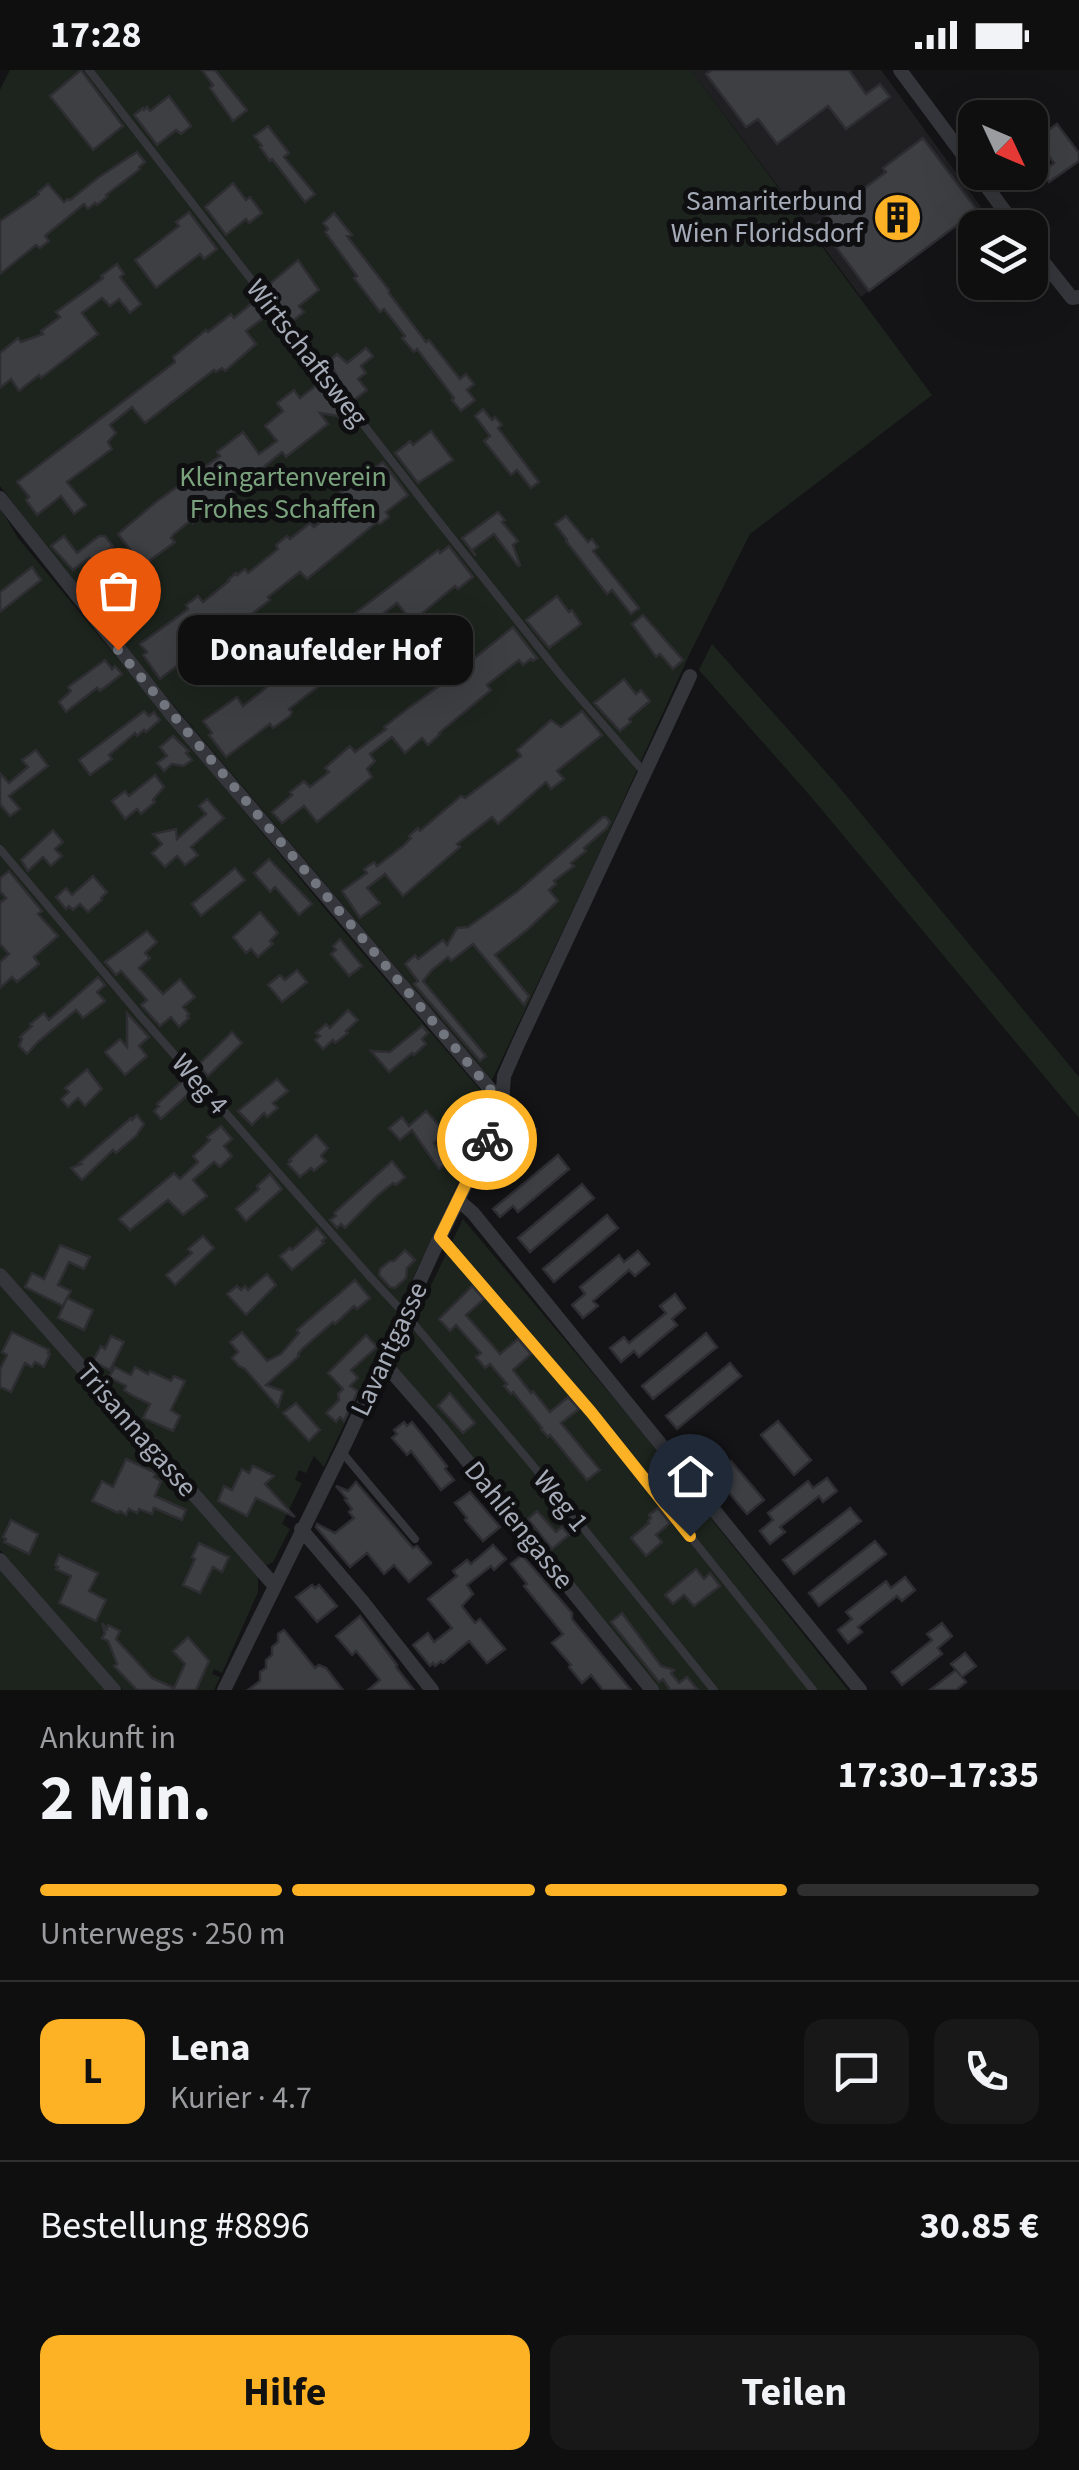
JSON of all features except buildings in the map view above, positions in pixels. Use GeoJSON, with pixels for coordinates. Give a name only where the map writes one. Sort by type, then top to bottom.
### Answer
{"type":"FeatureCollection","features":[{"type":"Feature","properties":{"kind":"street"},"geometry":{"type":"LineString","coordinates":[[900,70],[958,148]]}},
{"type":"Feature","properties":{"kind":"street"},"geometry":{"type":"LineString","coordinates":[[1048,269],[1063,289],[1076,297]]}},
{"type":"Feature","properties":{"kind":"street"},"geometry":{"type":"LineString","coordinates":[[0,498],[170,714],[502,1103]]}},
{"type":"Feature","properties":{"kind":"street","name":"Lavantgasse"},"geometry":{"type":"LineString","coordinates":[[226,1689],[405,1316],[502,1103],[504,1076],[690,676]]}},
{"type":"Feature","properties":{"kind":"street"},"geometry":{"type":"LineString","coordinates":[[458,1200],[484,1226],[860,1690]]}},
{"type":"Feature","properties":{"kind":"street","name":"Trisannagasse"},"geometry":{"type":"LineString","coordinates":[[0,1276],[274,1585]]}},
{"type":"Feature","properties":{"kind":"street","name":"Dahliengasse"},"geometry":{"type":"LineString","coordinates":[[383,1362],[652,1690]]}},
{"type":"Feature","properties":{"kind":"street"},"geometry":{"type":"LineString","coordinates":[[301,1529],[432,1690]]}},
{"type":"Feature","properties":{"kind":"street"},"geometry":{"type":"LineString","coordinates":[[0,1560],[114,1690]]}},
{"type":"Feature","properties":{"kind":"lane","name":"Wirtschaftsweg"},"geometry":{"type":"LineString","coordinates":[[89,70],[443,527],[644,773]]}},
{"type":"Feature","properties":{"kind":"lane","name":"Weg 4"},"geometry":{"type":"LineString","coordinates":[[0,850],[405,1316]]}},
{"type":"Feature","properties":{"kind":"lane"},"geometry":{"type":"LineString","coordinates":[[440,1237],[591,1412],[813,1690]]}},
{"type":"Feature","properties":{"kind":"lane","name":"Weg 1"},"geometry":{"type":"LineString","coordinates":[[405,1316],[530,1462],[714,1690]]}},
{"type":"Feature","properties":{"kind":"lane"},"geometry":{"type":"LineString","coordinates":[[341,1450],[415,1539]]}},
{"type":"Feature","properties":{"kind":"shaded area"},"geometry":{"type":"Polygon","coordinates":[[[691,70],[881,70],[958,175],[958,190],[969,190],[981,207],[958,210],[958,224],[861,297],[691,70]]]}},
{"type":"Feature","properties":{"kind":"green space","name":"Kleingartenverein Frohes Schaffen"},"geometry":{"type":"Polygon","coordinates":[[[10,70],[691,70],[932,395],[750,534],[690,653],[492,1080],[115,636],[0,486],[0,90],[10,70]]]}},
{"type":"Feature","properties":{"kind":"green space"},"geometry":{"type":"Polygon","coordinates":[[[0,508],[18,538],[494,1106],[324,1467],[314,1456],[306,1473],[299,1470],[295,1480],[302,1483],[282,1524],[290,1529],[273,1562],[264,1567],[0,1269],[0,508]]]}},
{"type":"Feature","properties":{"kind":"green space"},"geometry":{"type":"Polygon","coordinates":[[[712,644],[834,781],[1079,1077],[1079,1118],[812,798],[699,670],[712,644]]]}},
{"type":"Feature","properties":{"kind":"green space"},"geometry":{"type":"Polygon","coordinates":[[[463,1219],[633,1421],[848,1690],[653,1690],[393,1364],[463,1219]]]}},
{"type":"Feature","properties":{"kind":"green space"},"geometry":{"type":"Polygon","coordinates":[[[0,1284],[258,1577],[258,1592],[222,1673],[214,1669],[212,1674],[220,1677],[214,1690],[123,1690],[0,1550],[0,1284]]]}},
{"type":"Feature","properties":{"kind":"green space"},"geometry":{"type":"Polygon","coordinates":[[[0,1570],[106,1690],[0,1690],[0,1570]]]}},
{"type":"Feature","properties":{"kind":"way so far"},"geometry":{"type":"LineString","coordinates":[[118,650],[502,1103],[487,1140]]}},
{"type":"Feature","properties":{"kind":"place","name":"Samariterbund Wien Floridsdorf"},"geometry":{"type":"Point","coordinates":[898,217]}},
{"type":"Feature","properties":{"kind":"place","name":"Donaufelder Hof"},"geometry":{"type":"Point","coordinates":[118,650]}},
{"type":"Feature","properties":{"kind":"route"},"geometry":{"type":"LineString","coordinates":[[487,1140],[440,1237],[591,1412],[690,1536]]}}]}
